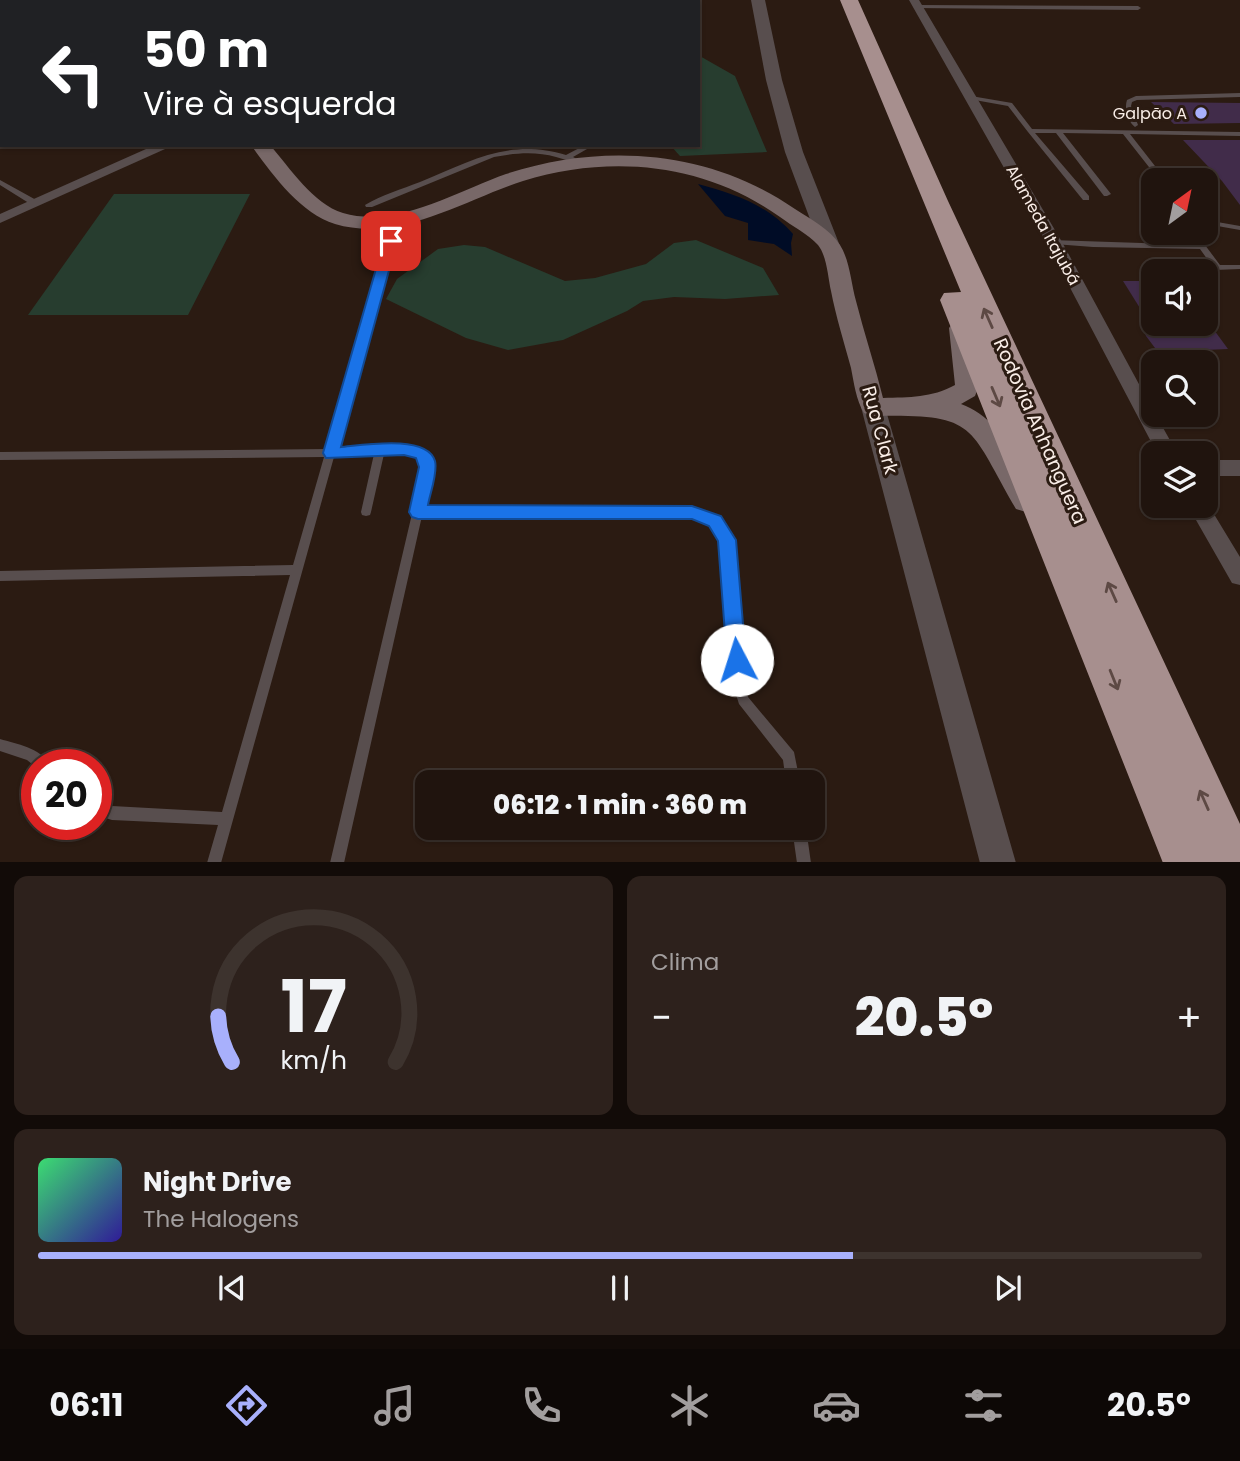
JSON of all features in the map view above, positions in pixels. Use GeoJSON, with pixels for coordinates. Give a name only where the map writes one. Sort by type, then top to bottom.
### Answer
{"type":"FeatureCollection","features":[{"type":"Feature","properties":{"kind":"highway","name":"Rodovia Anhanguera"},"geometry":{"type":"LineString","coordinates":[[831,0],[1189,862]]}},
{"type":"Feature","properties":{"kind":"highway","name":"Rodovia Anhanguera"},"geometry":{"type":"LineString","coordinates":[[849,0],[935,201],[1231,862]]}},
{"type":"Feature","properties":{"kind":"main road"},"geometry":{"type":"LineString","coordinates":[[262,147],[317,207],[328,214],[356,221],[397,219],[580,155],[642,161],[724,176],[783,208],[830,246]]}},
{"type":"Feature","properties":{"kind":"main road","name":"Rua Clark"},"geometry":{"type":"LineString","coordinates":[[830,246],[873,407]]}},
{"type":"Feature","properties":{"kind":"main road"},"geometry":{"type":"LineString","coordinates":[[917,407],[946,401],[966,390],[968,383],[960,312]]}},
{"type":"Feature","properties":{"kind":"main road"},"geometry":{"type":"LineString","coordinates":[[873,407],[917,407],[956,411],[981,426],[1069,572]]}},
{"type":"Feature","properties":{"kind":"street","name":"Rua Clark"},"geometry":{"type":"LineString","coordinates":[[758,0],[774,80],[794,152],[830,246]]}},
{"type":"Feature","properties":{"kind":"street","name":"Alameda Itajubá"},"geometry":{"type":"LineString","coordinates":[[916,3],[1054,242],[1161,441]]}},
{"type":"Feature","properties":{"kind":"street"},"geometry":{"type":"LineString","coordinates":[[0,219],[162,147]]}},
{"type":"Feature","properties":{"kind":"street","name":"Rua Clark"},"geometry":{"type":"LineString","coordinates":[[873,407],[998,862]]}},
{"type":"Feature","properties":{"kind":"street"},"geometry":{"type":"LineString","coordinates":[[1218,468],[1240,468]]}},
{"type":"Feature","properties":{"kind":"street"},"geometry":{"type":"LineString","coordinates":[[1205,518],[1240,576]]}},
{"type":"Feature","properties":{"kind":"lane"},"geometry":{"type":"LineString","coordinates":[[943,0],[948,7]]}},
{"type":"Feature","properties":{"kind":"lane"},"geometry":{"type":"LineString","coordinates":[[994,0],[998,7]]}},
{"type":"Feature","properties":{"kind":"lane"},"geometry":{"type":"LineString","coordinates":[[916,3],[948,7],[1138,8]]}},
{"type":"Feature","properties":{"kind":"lane"},"geometry":{"type":"LineString","coordinates":[[1135,125],[1128,106],[1129,101],[1136,97],[1240,94]]}},
{"type":"Feature","properties":{"kind":"lane"},"geometry":{"type":"LineString","coordinates":[[971,98],[1010,104],[1086,198]]}},
{"type":"Feature","properties":{"kind":"lane"},"geometry":{"type":"LineString","coordinates":[[1030,131],[1240,134]]}},
{"type":"Feature","properties":{"kind":"lane"},"geometry":{"type":"LineString","coordinates":[[1058,131],[1107,194]]}},
{"type":"Feature","properties":{"kind":"lane"},"geometry":{"type":"LineString","coordinates":[[1125,132],[1153,168]]}},
{"type":"Feature","properties":{"kind":"lane"},"geometry":{"type":"LineString","coordinates":[[369,205],[492,155],[534,148],[580,155]]}},
{"type":"Feature","properties":{"kind":"lane"},"geometry":{"type":"LineString","coordinates":[[0,182],[35,203]]}},
{"type":"Feature","properties":{"kind":"lane"},"geometry":{"type":"LineString","coordinates":[[214,862],[295,570],[397,219]]}},
{"type":"Feature","properties":{"kind":"lane"},"geometry":{"type":"LineString","coordinates":[[1218,224],[1240,228]]}},
{"type":"Feature","properties":{"kind":"lane"},"geometry":{"type":"LineString","coordinates":[[1054,242],[1093,246],[1202,247],[1218,268],[1240,267]]}},
{"type":"Feature","properties":{"kind":"lane"},"geometry":{"type":"LineString","coordinates":[[366,512],[380,450]]}},
{"type":"Feature","properties":{"kind":"lane"},"geometry":{"type":"LineString","coordinates":[[0,456],[414,450],[426,459],[428,467],[337,862]]}},
{"type":"Feature","properties":{"kind":"lane"},"geometry":{"type":"LineString","coordinates":[[418,512],[692,512],[715,521],[727,540],[738,685],[743,700],[789,757],[791,770]]}},
{"type":"Feature","properties":{"kind":"lane"},"geometry":{"type":"LineString","coordinates":[[0,576],[295,570]]}},
{"type":"Feature","properties":{"kind":"lane"},"geometry":{"type":"LineString","coordinates":[[0,745],[21,752]]}},
{"type":"Feature","properties":{"kind":"lane"},"geometry":{"type":"LineString","coordinates":[[112,813],[227,819]]}},
{"type":"Feature","properties":{"kind":"lane"},"geometry":{"type":"LineString","coordinates":[[801,840],[804,862]]}},
{"type":"Feature","properties":{"kind":"green space"},"geometry":{"type":"Polygon","coordinates":[[[700,56],[735,76],[767,152],[680,156],[672,147],[700,147],[700,56]]]}},
{"type":"Feature","properties":{"kind":"green space"},"geometry":{"type":"Polygon","coordinates":[[[114,194],[250,194],[188,315],[28,315],[114,194]]]}},
{"type":"Feature","properties":{"kind":"green space"},"geometry":{"type":"Polygon","coordinates":[[[696,240],[763,268],[779,295],[725,299],[674,297],[643,301],[563,340],[508,350],[466,338],[386,299],[397,279],[438,249],[464,245],[485,247],[565,281],[595,278],[646,264],[674,243],[696,240]]]}},
{"type":"Feature","properties":{"kind":"water"},"geometry":{"type":"Polygon","coordinates":[[[698,184],[738,197],[773,215],[793,234],[792,256],[774,244],[748,240],[748,223],[725,216],[698,184]]]}},
{"type":"Feature","properties":{"kind":"building","name":"Galpão A"},"geometry":{"type":"Polygon","coordinates":[[[1151,102],[1240,103],[1240,123],[1174,124],[1151,102]]]}},
{"type":"Feature","properties":{"kind":"building"},"geometry":{"type":"Polygon","coordinates":[[[1183,140],[1240,140],[1240,205],[1218,177],[1218,168],[1210,168],[1183,140]]]}},
{"type":"Feature","properties":{"kind":"building"},"geometry":{"type":"Polygon","coordinates":[[[1123,281],[1141,281],[1141,310],[1123,281]]]}},
{"type":"Feature","properties":{"kind":"building"},"geometry":{"type":"Polygon","coordinates":[[[1218,335],[1228,349],[1205,350],[1156,350],[1146,336],[1218,335]]]}},
{"type":"Feature","properties":{"kind":"place","name":"Galpão A"},"geometry":{"type":"Point","coordinates":[1201,113]}},
{"type":"Feature","properties":{"kind":"route"},"geometry":{"type":"LineString","coordinates":[[391,241],[331,453],[404,449],[421,454],[428,467],[418,512],[692,512],[715,521],[727,540],[737,660]]}}]}
